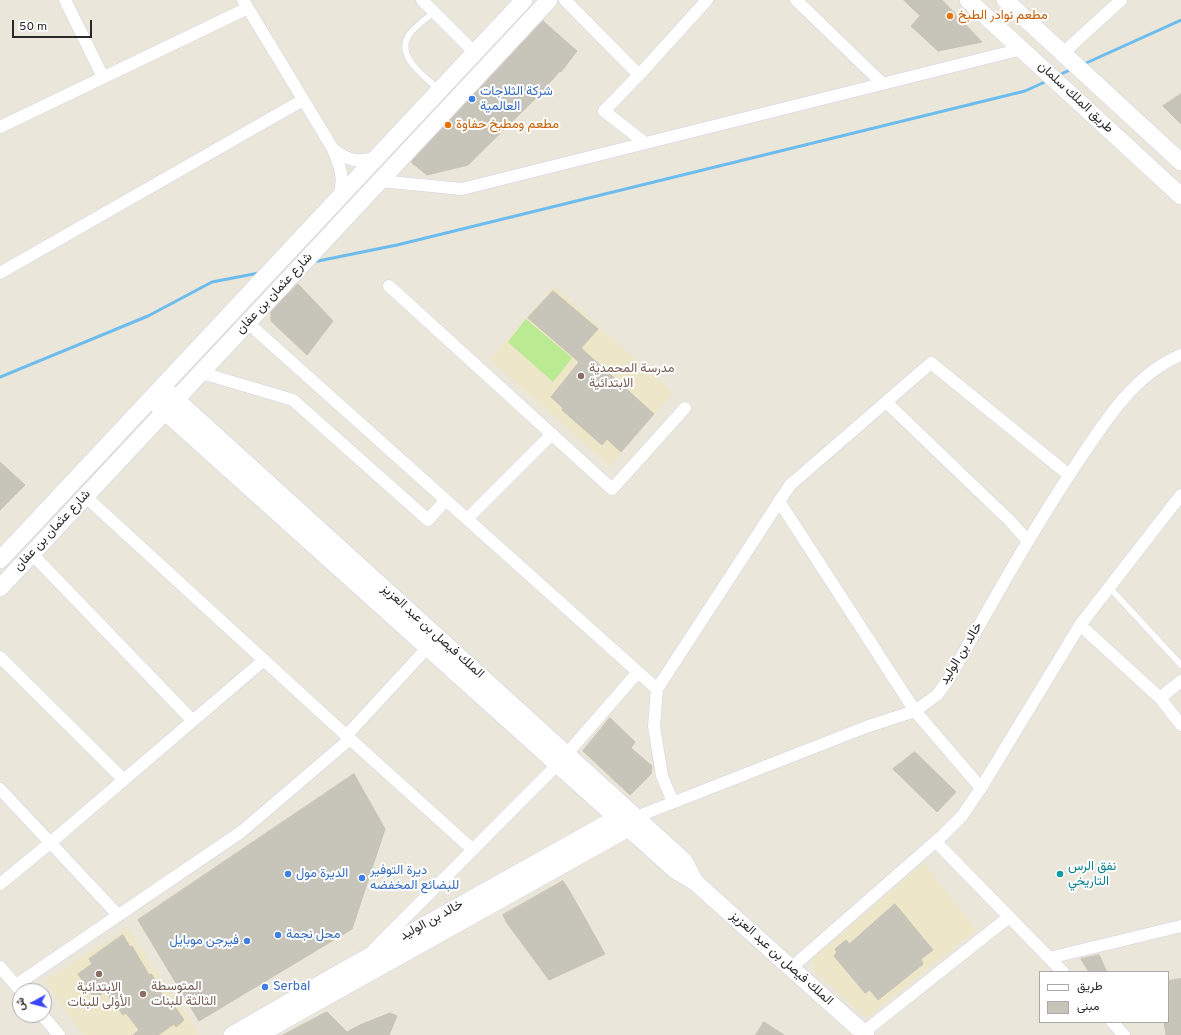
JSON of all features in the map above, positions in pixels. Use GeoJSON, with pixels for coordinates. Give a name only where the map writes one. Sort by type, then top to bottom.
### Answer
{"type":"FeatureCollection","features":[{"type":"Feature","properties":{"kind":"street"},"geometry":{"type":"LineString","coordinates":[[65,0],[104,77]]}},
{"type":"Feature","properties":{"kind":"street"},"geometry":{"type":"LineString","coordinates":[[422,0],[475,53]]}},
{"type":"Feature","properties":{"kind":"street","name":"شارع عثمان بن عفان"},"geometry":{"type":"LineString","coordinates":[[0,560],[524,0]]}},
{"type":"Feature","properties":{"kind":"street","name":"شارع عثمان بن عفان"},"geometry":{"type":"LineString","coordinates":[[0,588],[548,0]]}},
{"type":"Feature","properties":{"kind":"street"},"geometry":{"type":"LineString","coordinates":[[565,0],[639,75]]}},
{"type":"Feature","properties":{"kind":"street"},"geometry":{"type":"LineString","coordinates":[[645,143],[604,110],[639,75],[707,0]]}},
{"type":"Feature","properties":{"kind":"street"},"geometry":{"type":"LineString","coordinates":[[796,0],[883,84]]}},
{"type":"Feature","properties":{"kind":"street","name":"طريق الملك سلمان"},"geometry":{"type":"LineString","coordinates":[[968,0],[1181,196]]}},
{"type":"Feature","properties":{"kind":"street","name":"طريق الملك سلمان"},"geometry":{"type":"LineString","coordinates":[[1005,0],[1181,162]]}},
{"type":"Feature","properties":{"kind":"street"},"geometry":{"type":"LineString","coordinates":[[1063,54],[1121,0]]}},
{"type":"Feature","properties":{"kind":"street"},"geometry":{"type":"LineString","coordinates":[[0,127],[104,77],[246,4],[333,149],[342,176],[342,187],[338,199]]}},
{"type":"Feature","properties":{"kind":"street"},"geometry":{"type":"LineString","coordinates":[[380,181],[426,187],[462,189],[1022,49]]}},
{"type":"Feature","properties":{"kind":"street"},"geometry":{"type":"LineString","coordinates":[[0,273],[303,100]]}},
{"type":"Feature","properties":{"kind":"street"},"geometry":{"type":"LineString","coordinates":[[333,149],[344,157],[353,160],[365,160],[377,157]]}},
{"type":"Feature","properties":{"kind":"street"},"geometry":{"type":"LineString","coordinates":[[389,286],[612,489],[685,408]]}},
{"type":"Feature","properties":{"kind":"street"},"geometry":{"type":"LineString","coordinates":[[248,323],[657,689]]}},
{"type":"Feature","properties":{"kind":"street","name":"خالد بن الوليد"},"geometry":{"type":"LineString","coordinates":[[232,1035],[613,820],[627,821],[866,727],[915,711],[937,696],[948,680],[1045,511],[1108,417],[1132,390],[1151,373],[1172,359],[1181,355]]}},
{"type":"Feature","properties":{"kind":"street"},"geometry":{"type":"LineString","coordinates":[[673,802],[662,776],[654,726],[657,689],[790,485],[931,363],[1069,475]]}},
{"type":"Feature","properties":{"kind":"street"},"geometry":{"type":"LineString","coordinates":[[202,373],[293,400],[428,520],[446,500]]}},
{"type":"Feature","properties":{"kind":"street","name":"الملك فيصل بن عبد العزيز"},"geometry":{"type":"LineString","coordinates":[[157,393],[428,648],[562,759]]}},
{"type":"Feature","properties":{"kind":"street"},"geometry":{"type":"LineString","coordinates":[[886,402],[1009,520],[1028,541]]}},
{"type":"Feature","properties":{"kind":"street","name":"الملك فيصل بن عبد العزيز"},"geometry":{"type":"LineString","coordinates":[[171,406],[562,759],[627,821],[675,870],[695,882],[865,1034]]}},
{"type":"Feature","properties":{"kind":"street"},"geometry":{"type":"LineString","coordinates":[[467,519],[552,434]]}},
{"type":"Feature","properties":{"kind":"street"},"geometry":{"type":"LineString","coordinates":[[791,968],[936,842],[962,816],[981,788],[1080,625],[1181,495]]}},
{"type":"Feature","properties":{"kind":"street"},"geometry":{"type":"LineString","coordinates":[[86,497],[348,738],[472,849]]}},
{"type":"Feature","properties":{"kind":"street"},"geometry":{"type":"LineString","coordinates":[[779,501],[915,711],[981,788]]}},
{"type":"Feature","properties":{"kind":"street"},"geometry":{"type":"LineString","coordinates":[[32,554],[193,721]]}},
{"type":"Feature","properties":{"kind":"street"},"geometry":{"type":"LineString","coordinates":[[1080,625],[1160,698],[1181,725]]}},
{"type":"Feature","properties":{"kind":"street"},"geometry":{"type":"LineString","coordinates":[[25,983],[118,916],[241,832],[348,738],[428,648]]}},
{"type":"Feature","properties":{"kind":"street"},"geometry":{"type":"LineString","coordinates":[[0,657],[124,780]]}},
{"type":"Feature","properties":{"kind":"street"},"geometry":{"type":"LineString","coordinates":[[0,884],[264,660]]}},
{"type":"Feature","properties":{"kind":"street"},"geometry":{"type":"LineString","coordinates":[[364,960],[562,759],[638,672]]}},
{"type":"Feature","properties":{"kind":"street"},"geometry":{"type":"LineString","coordinates":[[1160,698],[1181,681]]}},
{"type":"Feature","properties":{"kind":"street"},"geometry":{"type":"LineString","coordinates":[[0,789],[118,916]]}},
{"type":"Feature","properties":{"kind":"street","name":"خالد بن الوليد"},"geometry":{"type":"LineString","coordinates":[[263,1034],[623,831],[627,821]]}},
{"type":"Feature","properties":{"kind":"street"},"geometry":{"type":"LineString","coordinates":[[936,842],[1062,971]]}},
{"type":"Feature","properties":{"kind":"street"},"geometry":{"type":"LineString","coordinates":[[865,1034],[1009,917]]}},
{"type":"Feature","properties":{"kind":"street"},"geometry":{"type":"LineString","coordinates":[[1049,958],[1181,926]]}},
{"type":"Feature","properties":{"kind":"street"},"geometry":{"type":"LineString","coordinates":[[2,973],[13,983]]}},
{"type":"Feature","properties":{"kind":"street"},"geometry":{"type":"LineString","coordinates":[[49,1023],[59,1035]]}},
{"type":"Feature","properties":{"kind":"street"},"geometry":{"type":"LineString","coordinates":[[1113,1023],[1124,1035]]}},
{"type":"Feature","properties":{"kind":"lane"},"geometry":{"type":"LineString","coordinates":[[434,12],[408,35],[405,49],[408,60],[439,90]]}},
{"type":"Feature","properties":{"kind":"lane"},"geometry":{"type":"LineString","coordinates":[[1109,587],[1181,665]]}},
{"type":"Feature","properties":{"kind":"shaded area","name":"مدرسة المحمدية الابتدائية"},"geometry":{"type":"Polygon","coordinates":[[[554,286],[673,393],[610,466],[490,359],[554,286]]]}},
{"type":"Feature","properties":{"kind":"shaded area"},"geometry":{"type":"Polygon","coordinates":[[[924,863],[976,930],[866,1018],[814,970],[813,958],[924,863]]]}},
{"type":"Feature","properties":{"kind":"shaded area","name":"الابتدائية الأولى للبنات"},"geometry":{"type":"Polygon","coordinates":[[[128,928],[152,966],[73,1021],[52,991],[52,983],[46,983],[45,981],[128,928]]]}},
{"type":"Feature","properties":{"kind":"shaded area","name":"المتوسطة الثالثة للبنات"},"geometry":{"type":"Polygon","coordinates":[[[154,966],[199,1034],[84,1035],[73,1022],[154,966]]]}},
{"type":"Feature","properties":{"kind":"green space"},"geometry":{"type":"Polygon","coordinates":[[[526,319],[572,358],[553,382],[508,342],[526,319]]]}},
{"type":"Feature","properties":{"kind":"building"},"geometry":{"type":"Polygon","coordinates":[[[904,0],[942,0],[982,42],[938,51],[911,26],[920,16],[904,0]]]}},
{"type":"Feature","properties":{"kind":"building"},"geometry":{"type":"Polygon","coordinates":[[[543,21],[577,51],[561,72],[560,71],[535,99],[468,165],[427,175],[412,163],[412,161],[543,21]]]}},
{"type":"Feature","properties":{"kind":"building"},"geometry":{"type":"Polygon","coordinates":[[[1181,94],[1181,124],[1163,106],[1181,94]]]}},
{"type":"Feature","properties":{"kind":"building"},"geometry":{"type":"Polygon","coordinates":[[[298,284],[333,321],[307,355],[271,321],[271,312],[298,284]]]}},
{"type":"Feature","properties":{"kind":"building"},"geometry":{"type":"Polygon","coordinates":[[[553,291],[598,329],[581,348],[654,414],[621,452],[607,439],[602,445],[562,410],[563,408],[551,397],[579,362],[528,318],[553,291]]]}},
{"type":"Feature","properties":{"kind":"building"},"geometry":{"type":"Polygon","coordinates":[[[0,462],[25,485],[0,510],[0,462]]]}},
{"type":"Feature","properties":{"kind":"building"},"geometry":{"type":"Polygon","coordinates":[[[610,718],[635,742],[631,748],[652,766],[651,774],[630,795],[583,751],[610,718]]]}},
{"type":"Feature","properties":{"kind":"building"},"geometry":{"type":"Polygon","coordinates":[[[915,752],[956,792],[937,812],[893,769],[915,752]]]}},
{"type":"Feature","properties":{"kind":"building","name":"الديرة مول"},"geometry":{"type":"Polygon","coordinates":[[[354,774],[385,829],[352,929],[199,1021],[138,920],[354,774]]]}},
{"type":"Feature","properties":{"kind":"building"},"geometry":{"type":"Polygon","coordinates":[[[563,881],[605,954],[549,980],[507,923],[503,915],[563,881]]]}},
{"type":"Feature","properties":{"kind":"building"},"geometry":{"type":"Polygon","coordinates":[[[895,904],[933,950],[921,959],[923,964],[878,1000],[870,990],[865,993],[834,956],[837,952],[835,949],[846,940],[849,944],[895,904]]]}},
{"type":"Feature","properties":{"kind":"building"},"geometry":{"type":"Polygon","coordinates":[[[123,935],[130,947],[132,946],[149,975],[151,974],[160,986],[157,988],[171,1005],[173,1004],[184,1020],[176,1027],[174,1024],[158,1035],[133,1035],[139,1030],[126,1013],[123,1015],[105,991],[95,999],[78,974],[92,964],[89,959],[123,935]]]}},
{"type":"Feature","properties":{"kind":"building"},"geometry":{"type":"Polygon","coordinates":[[[1099,955],[1107,971],[1088,971],[1081,959],[1099,955]]]}},
{"type":"Feature","properties":{"kind":"building"},"geometry":{"type":"Polygon","coordinates":[[[1181,979],[1181,1035],[1166,1035],[1164,1023],[1169,1023],[1169,981],[1181,979]]]}},
{"type":"Feature","properties":{"kind":"building"},"geometry":{"type":"Polygon","coordinates":[[[327,1012],[347,1032],[390,1013],[397,1016],[389,1035],[283,1035],[327,1012]]]}},
{"type":"Feature","properties":{"kind":"building"},"geometry":{"type":"Polygon","coordinates":[[[764,1022],[784,1035],[756,1035],[764,1022]]]}},
{"type":"Feature","properties":{"kind":"waterway"},"geometry":{"type":"LineString","coordinates":[[1084,64],[1181,20]]}},
{"type":"Feature","properties":{"kind":"waterway"},"geometry":{"type":"LineString","coordinates":[[1059,75],[1072,69]]}},
{"type":"Feature","properties":{"kind":"waterway"},"geometry":{"type":"LineString","coordinates":[[313,262],[397,245],[1025,91],[1047,81]]}},
{"type":"Feature","properties":{"kind":"waterway"},"geometry":{"type":"LineString","coordinates":[[0,377],[148,316],[212,282],[259,273]]}},
{"type":"Feature","properties":{"kind":"place","name":"مطعم نوادر الطبخ"},"geometry":{"type":"Point","coordinates":[950,16]}},
{"type":"Feature","properties":{"kind":"place","name":"شركة الثلاجات العالمية"},"geometry":{"type":"Point","coordinates":[472,99]}},
{"type":"Feature","properties":{"kind":"place","name":"مطعم ومطبخ حفاوة"},"geometry":{"type":"Point","coordinates":[448,125]}},
{"type":"Feature","properties":{"kind":"place","name":"مدرسة المحمدية الابتدائية"},"geometry":{"type":"Point","coordinates":[581,376]}},
{"type":"Feature","properties":{"kind":"place","name":"الديرة مول"},"geometry":{"type":"Point","coordinates":[288,874]}},
{"type":"Feature","properties":{"kind":"place","name":"نفق الرس التاريخي"},"geometry":{"type":"Point","coordinates":[1060,874]}},
{"type":"Feature","properties":{"kind":"place","name":"ديرة التوفير للبضائع المخفضه"},"geometry":{"type":"Point","coordinates":[362,878]}},
{"type":"Feature","properties":{"kind":"place","name":"محل نجمة"},"geometry":{"type":"Point","coordinates":[278,935]}},
{"type":"Feature","properties":{"kind":"place","name":"فيرجن موبايل"},"geometry":{"type":"Point","coordinates":[247,941]}},
{"type":"Feature","properties":{"kind":"place","name":"الابتدائية الأولى للبنات"},"geometry":{"type":"Point","coordinates":[99,974]}},
{"type":"Feature","properties":{"kind":"place","name":"Serbal"},"geometry":{"type":"Point","coordinates":[265,987]}},
{"type":"Feature","properties":{"kind":"place","name":"المتوسطة الثالثة للبنات"},"geometry":{"type":"Point","coordinates":[143,994]}}]}
